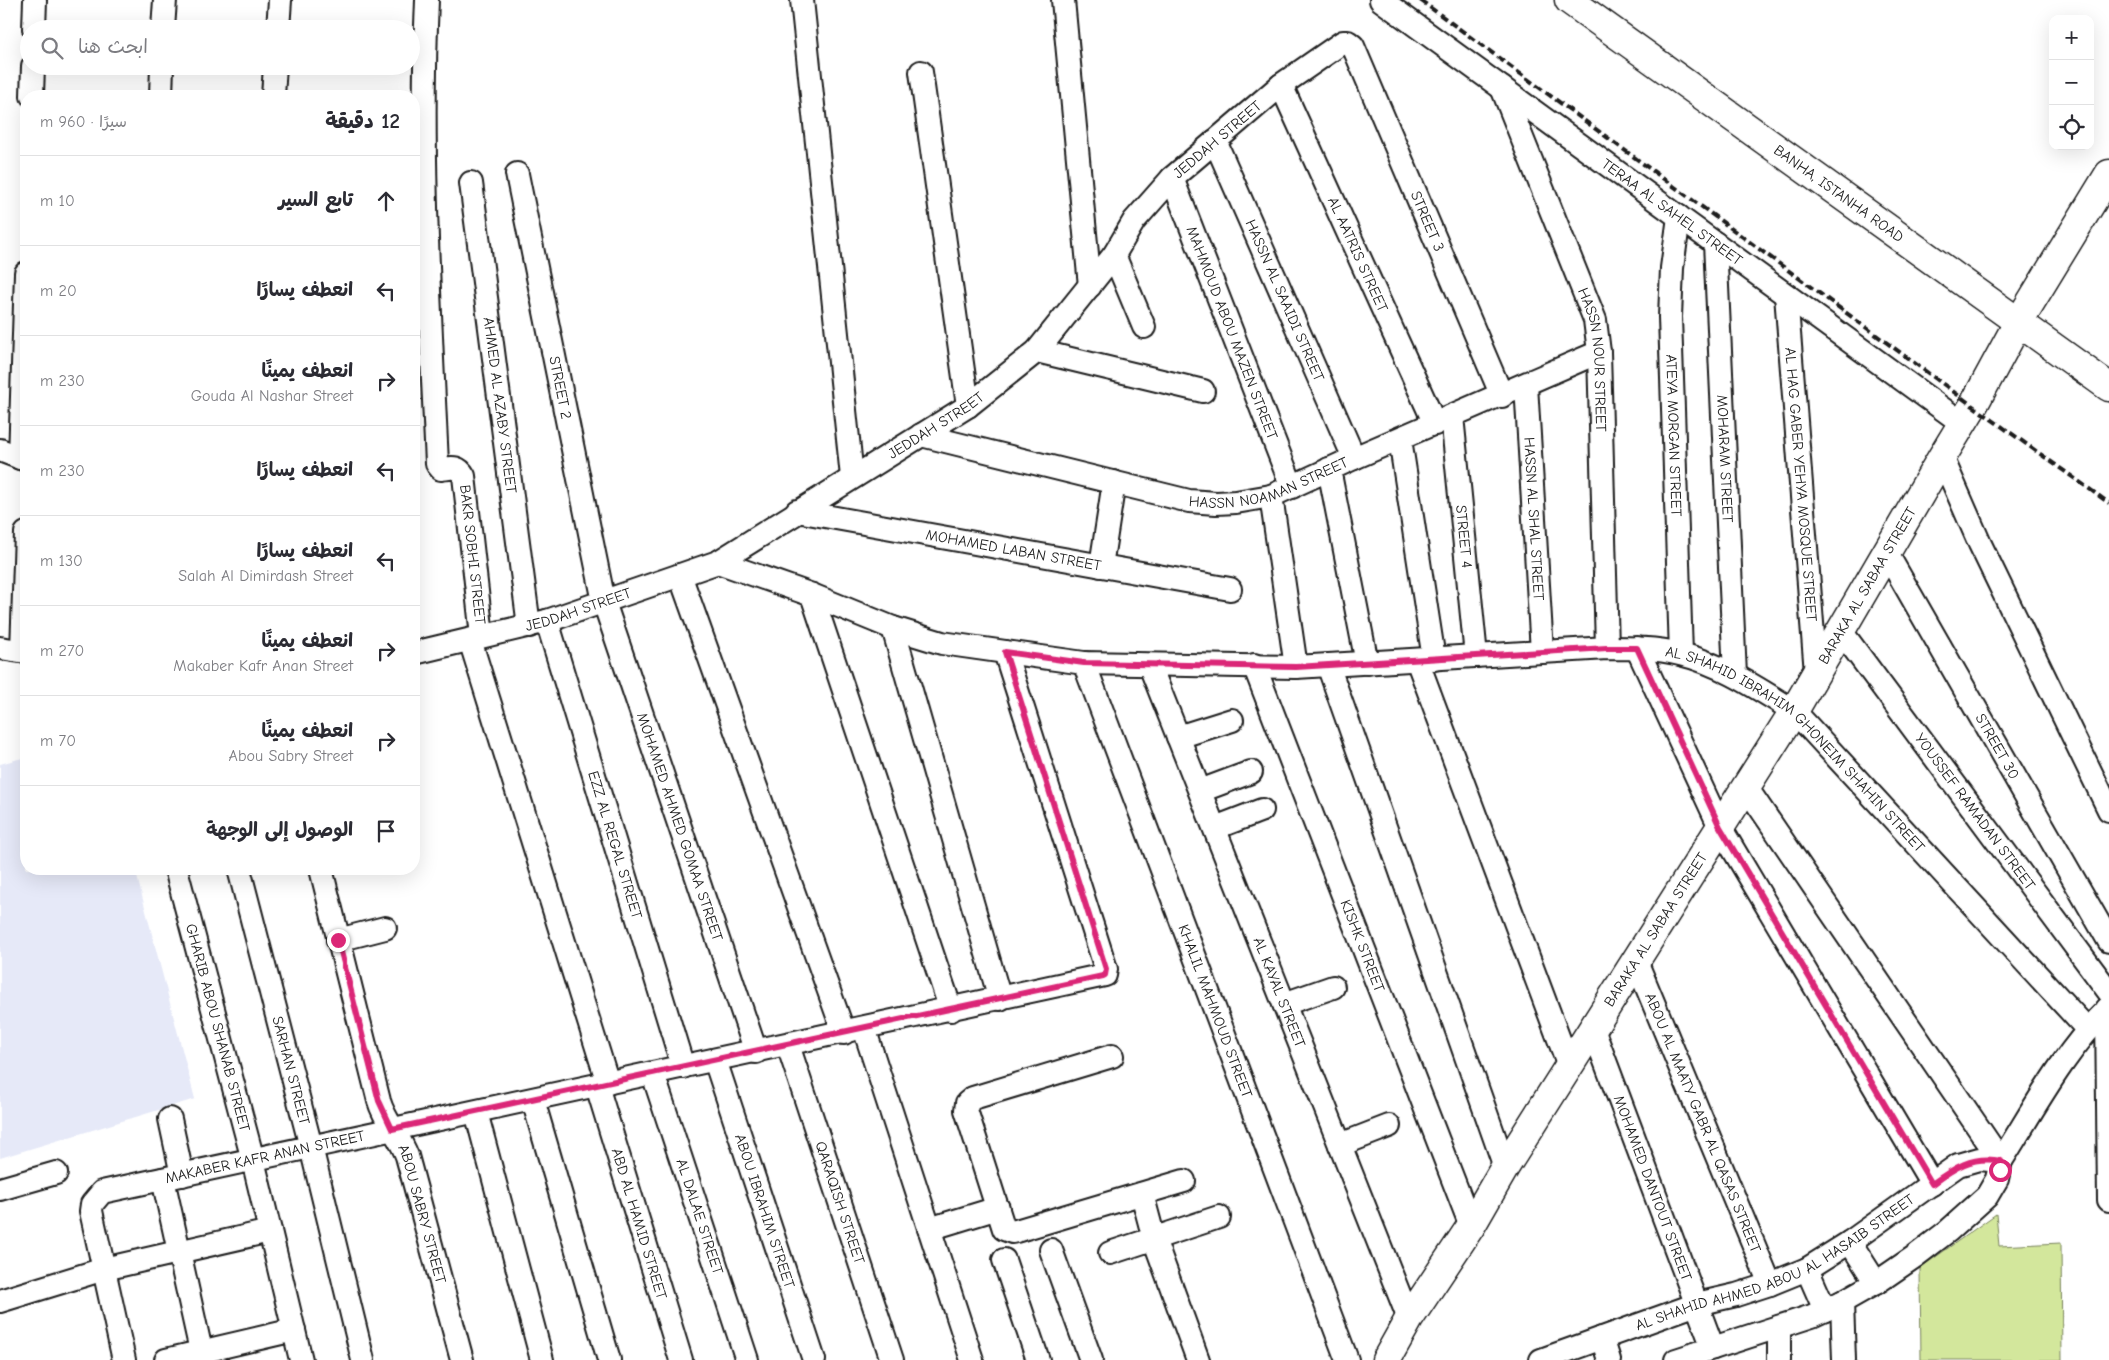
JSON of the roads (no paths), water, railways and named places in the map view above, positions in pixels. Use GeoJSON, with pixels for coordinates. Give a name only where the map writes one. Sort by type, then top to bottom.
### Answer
{"type":"FeatureCollection","features":[{"type":"Feature","properties":{"kind":"main road","name":"BANHA, ISTANHA ROAD"},"geometry":{"type":"LineString","coordinates":[[1569,0],[2014,332],[2109,387]]}},
{"type":"Feature","properties":{"kind":"main road","name":"BARAKA AL SABAA STREET"},"geometry":{"type":"LineString","coordinates":[[1386,1360],[1409,1319],[1471,1226],[1505,1167],[1794,711],[2014,332],[2109,174]]}},
{"type":"Feature","properties":{"kind":"street"},"geometry":{"type":"LineString","coordinates":[[34,20],[35,0]]}},
{"type":"Feature","properties":{"kind":"street"},"geometry":{"type":"LineString","coordinates":[[163,20],[164,0]]}},
{"type":"Feature","properties":{"kind":"street"},"geometry":{"type":"LineString","coordinates":[[279,20],[280,0]]}},
{"type":"Feature","properties":{"kind":"street"},"geometry":{"type":"LineString","coordinates":[[420,153],[427,0]]}},
{"type":"Feature","properties":{"kind":"street"},"geometry":{"type":"LineString","coordinates":[[802,0],[852,477]]}},
{"type":"Feature","properties":{"kind":"street"},"geometry":{"type":"LineString","coordinates":[[1063,0],[1090,286]]}},
{"type":"Feature","properties":{"kind":"street","name":"TERAA AL SAHEL STREET"},"geometry":{"type":"LineString","coordinates":[[1381,0],[1962,423]]}},
{"type":"Feature","properties":{"kind":"street","name":"JEDDAH STREET"},"geometry":{"type":"LineString","coordinates":[[420,652],[538,623],[718,562],[968,406],[1037,351],[1114,255],[1134,221],[1172,178],[1281,84],[1343,42],[1348,42],[1353,46]]}},
{"type":"Feature","properties":{"kind":"street","name":"STREET 3"},"geometry":{"type":"LineString","coordinates":[[1353,46],[1502,396]]}},
{"type":"Feature","properties":{"kind":"street"},"geometry":{"type":"LineString","coordinates":[[921,72],[968,406]]}},
{"type":"Feature","properties":{"kind":"street"},"geometry":{"type":"LineString","coordinates":[[32,90],[33,75]]}},
{"type":"Feature","properties":{"kind":"street"},"geometry":{"type":"LineString","coordinates":[[161,90],[162,75]]}},
{"type":"Feature","properties":{"kind":"street"},"geometry":{"type":"LineString","coordinates":[[273,90],[274,75]]}},
{"type":"Feature","properties":{"kind":"street","name":"AL AATRIS STREET"},"geometry":{"type":"LineString","coordinates":[[1281,84],[1444,420]]}},
{"type":"Feature","properties":{"kind":"street","name":"HASSN NOUR STREET"},"geometry":{"type":"LineString","coordinates":[[1502,88],[1595,320],[1599,352],[1607,648]]}},
{"type":"Feature","properties":{"kind":"street","name":"HASSN AL SAAIDI STREET"},"geometry":{"type":"LineString","coordinates":[[1214,141],[1354,458]]}},
{"type":"Feature","properties":{"kind":"street","name":"BAKR SOBHI STREET"},"geometry":{"type":"LineString","coordinates":[[420,153],[428,265],[437,464],[441,468],[455,467],[464,476],[476,638],[602,1084]]}},
{"type":"Feature","properties":{"kind":"street","name":"STREET 2"},"geometry":{"type":"LineString","coordinates":[[517,174],[604,602]]}},
{"type":"Feature","properties":{"kind":"street","name":"MAHMOUD ABOU MAZEN STREET"},"geometry":{"type":"LineString","coordinates":[[1172,178],[1292,487]]}},
{"type":"Feature","properties":{"kind":"street","name":"AHMED AL AZABY STREET"},"geometry":{"type":"LineString","coordinates":[[471,183],[538,623]]}},
{"type":"Feature","properties":{"kind":"street","name":"ATEYA MORGAN STREET"},"geometry":{"type":"LineString","coordinates":[[1679,217],[1672,268],[1670,317],[1681,654]]}},
{"type":"Feature","properties":{"kind":"street","name":"MOHARAM STREET"},"geometry":{"type":"LineString","coordinates":[[1715,243],[1735,675]]}},
{"type":"Feature","properties":{"kind":"street"},"geometry":{"type":"LineString","coordinates":[[1114,255],[1144,327]]}},
{"type":"Feature","properties":{"kind":"street","name":"AL HAG GABER YEHYA MOSQUE STREET"},"geometry":{"type":"LineString","coordinates":[[1786,295],[1816,673]]}},
{"type":"Feature","properties":{"kind":"street"},"geometry":{"type":"LineString","coordinates":[[1037,351],[1203,391]]}},
{"type":"Feature","properties":{"kind":"street","name":"HASSN NOAMAN STREET"},"geometry":{"type":"LineString","coordinates":[[921,435],[1189,501],[1226,503],[1271,496],[1599,352]]}},
{"type":"Feature","properties":{"kind":"street"},"geometry":{"type":"LineString","coordinates":[[15,456],[20,373]]}},
{"type":"Feature","properties":{"kind":"street","name":"HASSN AL SHAL STREET"},"geometry":{"type":"LineString","coordinates":[[1526,385],[1542,652]]}},
{"type":"Feature","properties":{"kind":"street","name":"STREET 4"},"geometry":{"type":"LineString","coordinates":[[1444,420],[1476,656]]}},
{"type":"Feature","properties":{"kind":"street"},"geometry":{"type":"LineString","coordinates":[[1400,439],[1426,659],[1569,1066]]}},
{"type":"Feature","properties":{"kind":"street"},"geometry":{"type":"LineString","coordinates":[[1942,457],[1980,544],[2109,810]]}},
{"type":"Feature","properties":{"kind":"street"},"geometry":{"type":"LineString","coordinates":[[1329,469],[1367,663]]}},
{"type":"Feature","properties":{"kind":"street"},"geometry":{"type":"LineString","coordinates":[[1101,566],[1114,482]]}},
{"type":"Feature","properties":{"kind":"street"},"geometry":{"type":"LineString","coordinates":[[1271,496],[1296,667]]}},
{"type":"Feature","properties":{"kind":"street","name":"MOHAMED LABAN STREET"},"geometry":{"type":"LineString","coordinates":[[797,512],[1230,590]]}},
{"type":"Feature","properties":{"kind":"street","name":"STREET 30"},"geometry":{"type":"LineString","coordinates":[[1886,552],[2109,941]]}},
{"type":"Feature","properties":{"kind":"street","name":"AL SHAHID IBRAHIM GHONEIM SHAHIN STREET"},"geometry":{"type":"LineString","coordinates":[[718,562],[812,595],[893,628],[942,643],[1084,663],[1150,666],[1254,665],[1296,667],[1607,648],[1637,648],[1681,654],[1735,675],[1794,711],[2088,1030]]}},
{"type":"Feature","properties":{"kind":"street"},"geometry":{"type":"LineString","coordinates":[[680,575],[930,1229],[972,1360]]}},
{"type":"Feature","properties":{"kind":"street"},"geometry":{"type":"LineString","coordinates":[[812,595],[951,1010]]}},
{"type":"Feature","properties":{"kind":"street","name":"MOHAMED AHMED GOMAA STREET"},"geometry":{"type":"LineString","coordinates":[[604,602],[756,1052]]}},
{"type":"Feature","properties":{"kind":"street","name":"EZZ AL REGAL STREET"},"geometry":{"type":"LineString","coordinates":[[538,623],[683,1067]]}},
{"type":"Feature","properties":{"kind":"street"},"geometry":{"type":"LineString","coordinates":[[893,628],[1000,999]]}},
{"type":"Feature","properties":{"kind":"street","name":"YOUSSEF RAMADAN STREET"},"geometry":{"type":"LineString","coordinates":[[1841,631],[2108,1003]]}},
{"type":"Feature","properties":{"kind":"street"},"geometry":{"type":"LineString","coordinates":[[0,648],[20,651]]}},
{"type":"Feature","properties":{"kind":"street"},"geometry":{"type":"LineString","coordinates":[[1637,648],[1720,827],[1932,1184]]}},
{"type":"Feature","properties":{"kind":"street","name":"MAKABER KAFR ANAN STREET"},"geometry":{"type":"LineString","coordinates":[[104,1269],[91,1211],[92,1204],[102,1192],[854,1031],[1105,975],[1106,969],[1005,652]]}},
{"type":"Feature","properties":{"kind":"street","name":"KHALIL MAHMOUD STREET"},"geometry":{"type":"LineString","coordinates":[[1084,663],[1347,1360]]}},
{"type":"Feature","properties":{"kind":"street","name":"KISHK STREET"},"geometry":{"type":"LineString","coordinates":[[1254,665],[1471,1226]]}},
{"type":"Feature","properties":{"kind":"street"},"geometry":{"type":"LineString","coordinates":[[1328,665],[1505,1167]]}},
{"type":"Feature","properties":{"kind":"street","name":"AL KAYAL STREET"},"geometry":{"type":"LineString","coordinates":[[1150,666],[1409,1319]]}},
{"type":"Feature","properties":{"kind":"street"},"geometry":{"type":"LineString","coordinates":[[1178,737],[1232,720]]}},
{"type":"Feature","properties":{"kind":"street"},"geometry":{"type":"LineString","coordinates":[[1200,791],[1250,772]]}},
{"type":"Feature","properties":{"kind":"street"},"geometry":{"type":"LineString","coordinates":[[1746,787],[2001,1161]]}},
{"type":"Feature","properties":{"kind":"street"},"geometry":{"type":"LineString","coordinates":[[1214,828],[1262,810]]}},
{"type":"Feature","properties":{"kind":"street","name":"GHARIB ABOU SHANAB STREET"},"geometry":{"type":"LineString","coordinates":[[178,875],[253,1160],[301,1360]]}},
{"type":"Feature","properties":{"kind":"street","name":"SARHAN STREET"},"geometry":{"type":"LineString","coordinates":[[241,875],[311,1147],[363,1360]]}},
{"type":"Feature","properties":{"kind":"street","name":"ABOU SABRY STREET"},"geometry":{"type":"LineString","coordinates":[[322,875],[379,1101],[407,1156],[462,1360]]}},
{"type":"Feature","properties":{"kind":"street"},"geometry":{"type":"LineString","coordinates":[[338,940],[385,928]]}},
{"type":"Feature","properties":{"kind":"street","name":"ABOU AL MAATY GABR AL QASAS STREET"},"geometry":{"type":"LineString","coordinates":[[1636,961],[1770,1284]]}},
{"type":"Feature","properties":{"kind":"street"},"geometry":{"type":"LineString","coordinates":[[1284,1004],[1333,987]]}},
{"type":"Feature","properties":{"kind":"street"},"geometry":{"type":"LineString","coordinates":[[1676,1360],[1713,1348],[1736,1350],[1778,1326],[1812,1316],[1834,1306],[1876,1283],[1914,1257],[1987,1196],[1997,1180],[2001,1161],[2063,1063],[2108,1003]]}},
{"type":"Feature","properties":{"kind":"street"},"geometry":{"type":"LineString","coordinates":[[2108,1003],[2109,1200]]}},
{"type":"Feature","properties":{"kind":"street","name":"MOHAMED DANTOUT STREET"},"geometry":{"type":"LineString","coordinates":[[1592,1029],[1713,1348]]}},
{"type":"Feature","properties":{"kind":"street","name":"QARAQISH STREET"},"geometry":{"type":"LineString","coordinates":[[788,1045],[892,1360]]}},
{"type":"Feature","properties":{"kind":"street"},"geometry":{"type":"LineString","coordinates":[[1112,1056],[973,1098],[967,1103],[966,1110],[1004,1228],[1012,1232],[1184,1181]]}},
{"type":"Feature","properties":{"kind":"street","name":"ABOU IBRAHIM STREET"},"geometry":{"type":"LineString","coordinates":[[715,1060],[814,1360]]}},
{"type":"Feature","properties":{"kind":"street","name":"AL DALAE STREET"},"geometry":{"type":"LineString","coordinates":[[653,1074],[747,1360]]}},
{"type":"Feature","properties":{"kind":"street","name":"ABD AL HAMID STREET"},"geometry":{"type":"LineString","coordinates":[[602,1084],[681,1360]]}},
{"type":"Feature","properties":{"kind":"street"},"geometry":{"type":"LineString","coordinates":[[533,1100],[608,1360]]}},
{"type":"Feature","properties":{"kind":"street"},"geometry":{"type":"LineString","coordinates":[[476,1112],[542,1360]]}},
{"type":"Feature","properties":{"kind":"street"},"geometry":{"type":"LineString","coordinates":[[170,1119],[179,1252],[202,1356]]}},
{"type":"Feature","properties":{"kind":"street"},"geometry":{"type":"LineString","coordinates":[[1340,1145],[1388,1126]]}},
{"type":"Feature","properties":{"kind":"street","name":"AL SHAHID AHMED ABOU AL HASAIB STREET"},"geometry":{"type":"LineString","coordinates":[[1541,1360],[1697,1304],[1736,1295],[1807,1269],[1850,1242],[1958,1165],[1968,1161],[1990,1159],[2001,1161]]}},
{"type":"Feature","properties":{"kind":"street"},"geometry":{"type":"LineString","coordinates":[[0,1189],[56,1173]]}},
{"type":"Feature","properties":{"kind":"street"},"geometry":{"type":"LineString","coordinates":[[1142,1194],[1154,1239],[1198,1360]]}},
{"type":"Feature","properties":{"kind":"street"},"geometry":{"type":"LineString","coordinates":[[930,1229],[998,1208]]}},
{"type":"Feature","properties":{"kind":"street"},"geometry":{"type":"LineString","coordinates":[[1110,1253],[1220,1217]]}},
{"type":"Feature","properties":{"kind":"street"},"geometry":{"type":"LineString","coordinates":[[0,1301],[104,1269],[270,1231]]}},
{"type":"Feature","properties":{"kind":"street"},"geometry":{"type":"LineString","coordinates":[[1850,1242],[1876,1283]]}},
{"type":"Feature","properties":{"kind":"street"},"geometry":{"type":"LineString","coordinates":[[1052,1250],[1091,1360]]}},
{"type":"Feature","properties":{"kind":"street"},"geometry":{"type":"LineString","coordinates":[[1004,1260],[1038,1360]]}},
{"type":"Feature","properties":{"kind":"street"},"geometry":{"type":"LineString","coordinates":[[104,1269],[124,1360]]}},
{"type":"Feature","properties":{"kind":"street"},"geometry":{"type":"LineString","coordinates":[[1807,1269],[1834,1306],[1844,1360]]}},
{"type":"Feature","properties":{"kind":"street"},"geometry":{"type":"LineString","coordinates":[[1778,1326],[1779,1360]]}},
{"type":"Feature","properties":{"kind":"street"},"geometry":{"type":"LineString","coordinates":[[166,1360],[202,1356],[294,1330]]}},
{"type":"Feature","properties":{"kind":"street"},"geometry":{"type":"LineString","coordinates":[[1602,1338],[1609,1360]]}},
{"type":"Feature","properties":{"kind":"railway"},"geometry":{"type":"LineString","coordinates":[[1420,0],[1973,406],[2109,503]]}}]}
